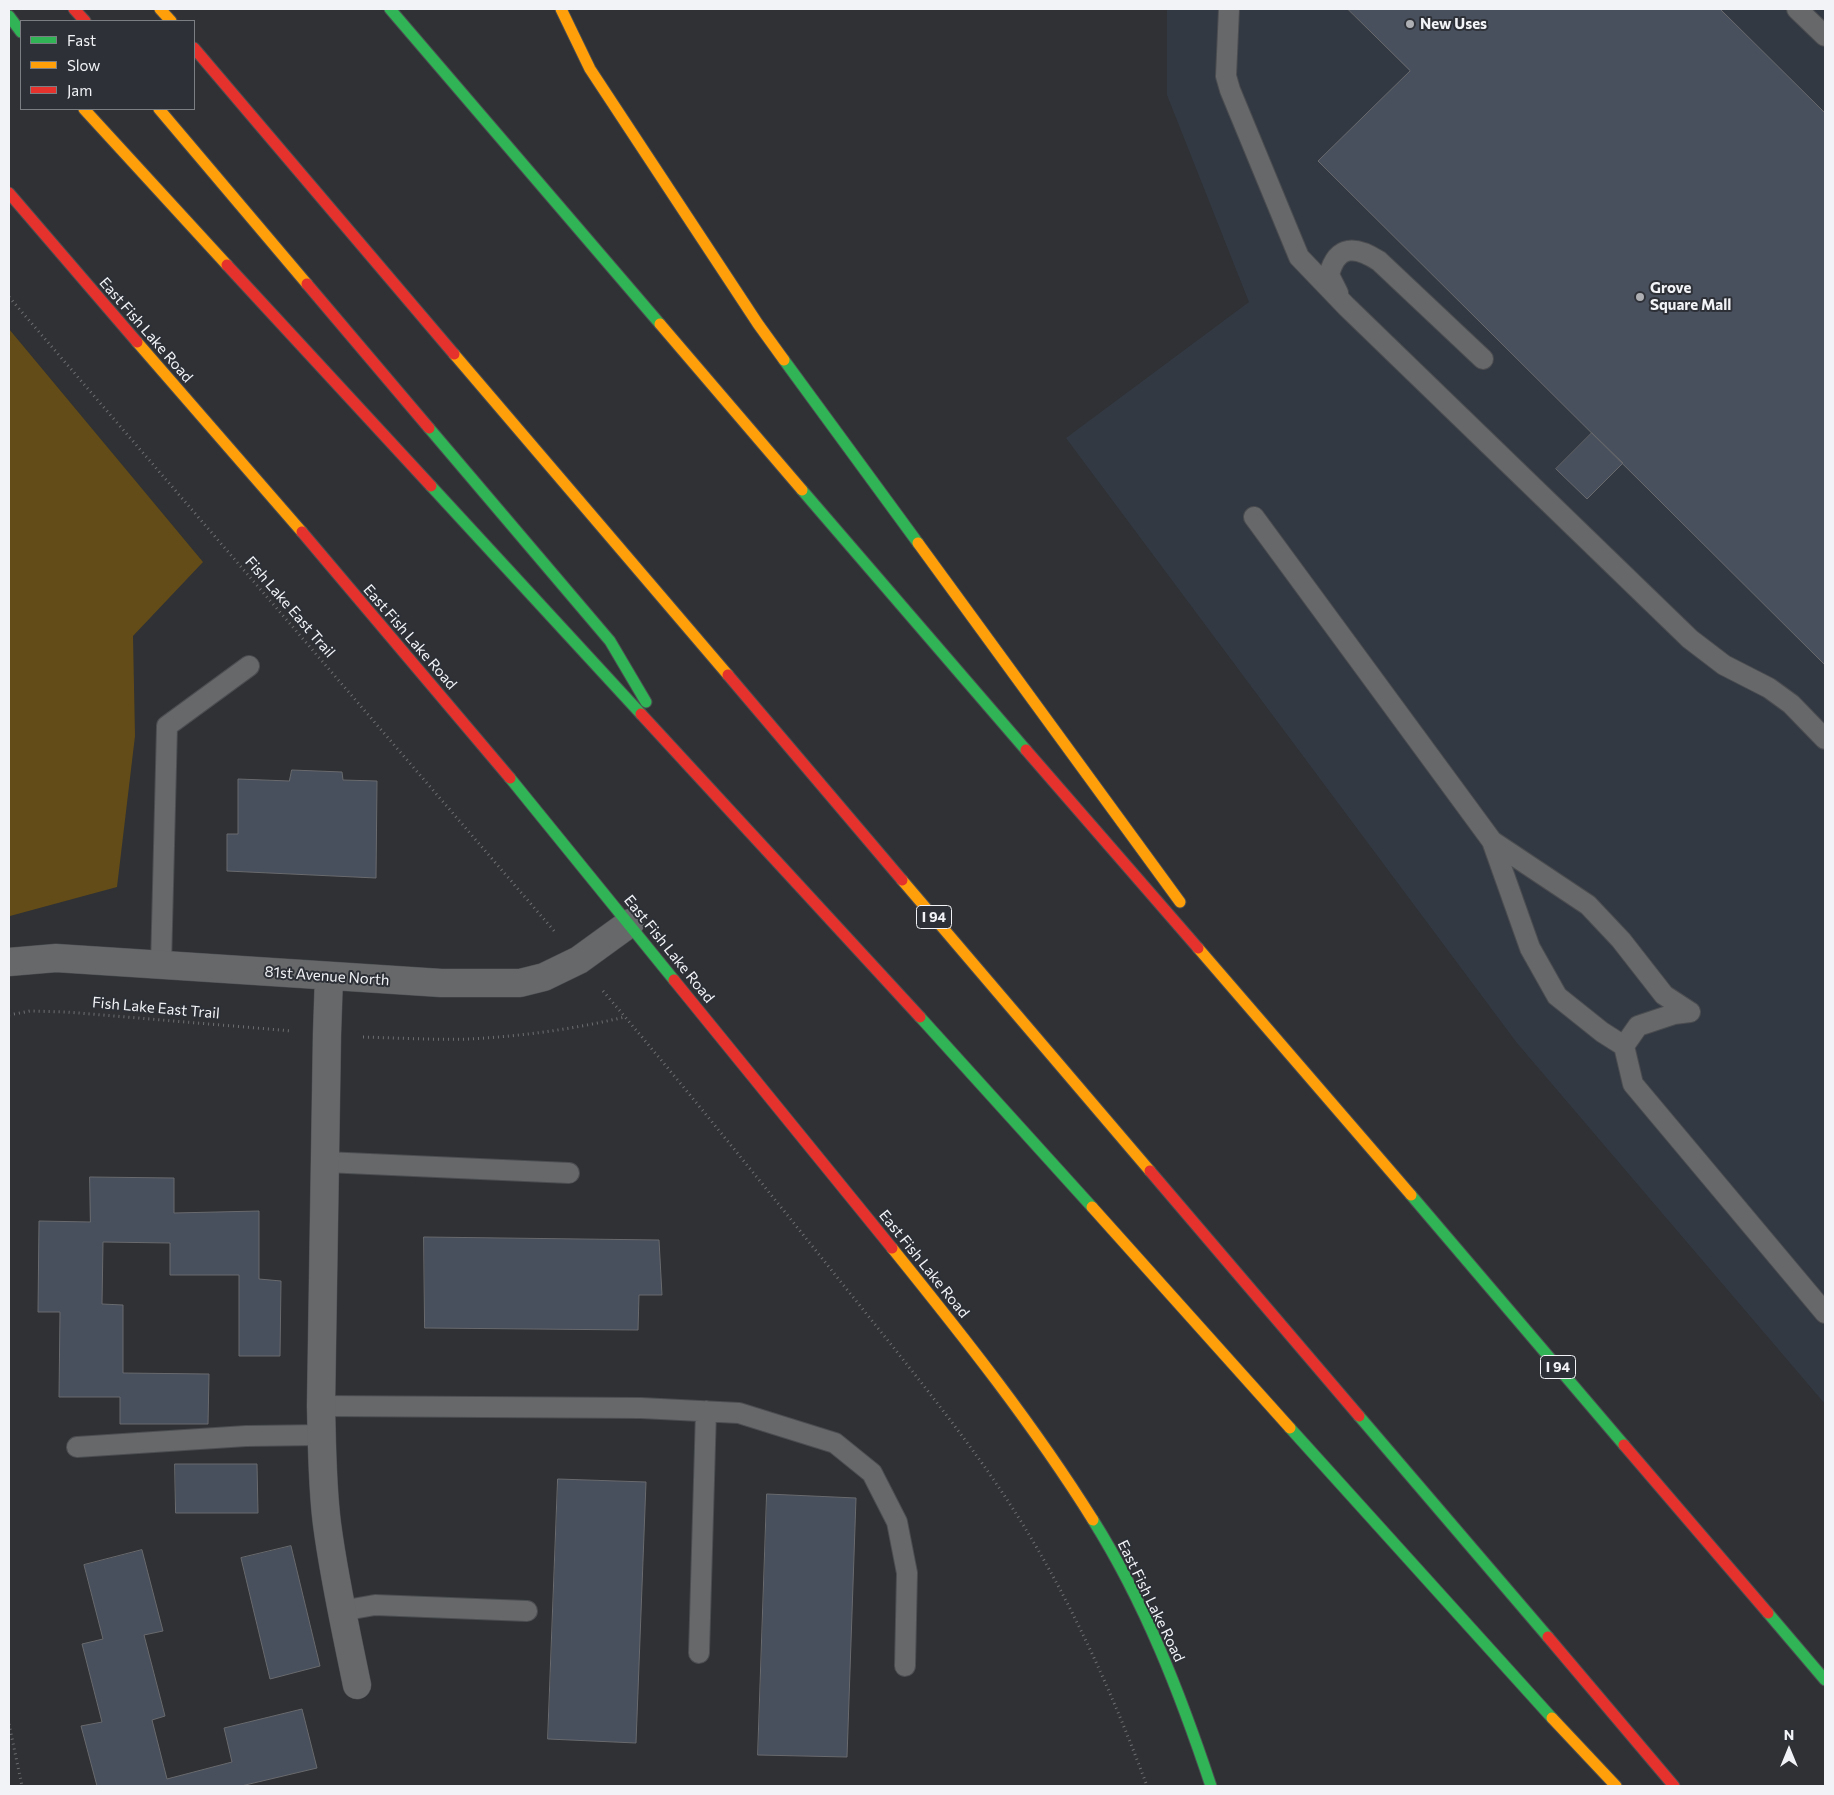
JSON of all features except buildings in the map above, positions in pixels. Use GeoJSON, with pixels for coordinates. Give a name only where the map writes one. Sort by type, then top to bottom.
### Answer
{"type":"FeatureCollection","features":[{"type":"Feature","properties":{"kind":"main road"},"geometry":{"type":"LineString","coordinates":[[74,9],[84,20]]}},
{"type":"Feature","properties":{"kind":"main road"},"geometry":{"type":"LineString","coordinates":[[160,9],[170,20]]}},
{"type":"Feature","properties":{"kind":"main road","name":"I 94"},"geometry":{"type":"LineString","coordinates":[[390,9],[891,594],[1291,1055],[1825,1680]]}},
{"type":"Feature","properties":{"kind":"main road"},"geometry":{"type":"LineString","coordinates":[[561,9],[590,69],[758,324],[1186,910]]}},
{"type":"Feature","properties":{"kind":"main road"},"geometry":{"type":"LineString","coordinates":[[9,16],[20,31]]}},
{"type":"Feature","properties":{"kind":"main road","name":"I 94"},"geometry":{"type":"LineString","coordinates":[[195,49],[1674,1786]]}},
{"type":"Feature","properties":{"kind":"main road"},"geometry":{"type":"LineString","coordinates":[[85,110],[920,1018],[1562,1729],[1616,1786]]}},
{"type":"Feature","properties":{"kind":"main road"},"geometry":{"type":"LineString","coordinates":[[160,110],[610,641],[674,749]]}},
{"type":"Feature","properties":{"kind":"main road","name":"East Fish Lake Road"},"geometry":{"type":"LineString","coordinates":[[9,193],[425,677],[630,923],[953,1323],[1011,1399],[1088,1512],[1124,1575],[1158,1644],[1186,1713],[1211,1786]]}},
{"type":"Feature","properties":{"kind":"main road"},"geometry":{"type":"LineString","coordinates":[[1215,950],[1291,1055]]}},
{"type":"Feature","properties":{"kind":"street","name":"81st Avenue North"},"geometry":{"type":"LineString","coordinates":[[9,962],[56,958],[442,983],[520,983],[544,977],[578,960],[630,923]]}},
{"type":"Feature","properties":{"kind":"street"},"geometry":{"type":"LineString","coordinates":[[329,976],[322,1435],[327,1523],[341,1611],[357,1685]]}},
{"type":"Feature","properties":{"kind":"lane"},"geometry":{"type":"LineString","coordinates":[[1797,9],[1825,36]]}},
{"type":"Feature","properties":{"kind":"lane"},"geometry":{"type":"LineString","coordinates":[[1230,10],[1226,76],[1236,107],[1299,257],[1346,306],[1690,639],[1724,665],[1769,688],[1784,699],[1825,739]]}},
{"type":"Feature","properties":{"kind":"lane"},"geometry":{"type":"LineString","coordinates":[[1346,306],[1329,275],[1332,263],[1338,255],[1359,250],[1380,261],[1483,360]]}},
{"type":"Feature","properties":{"kind":"lane"},"geometry":{"type":"LineString","coordinates":[[1254,517],[1492,841],[1530,948],[1557,996],[1602,1032],[1624,1046],[1633,1084],[1825,1313]]}},
{"type":"Feature","properties":{"kind":"lane"},"geometry":{"type":"LineString","coordinates":[[161,966],[167,726],[248,666]]}},
{"type":"Feature","properties":{"kind":"lane"},"geometry":{"type":"LineString","coordinates":[[1492,841],[1588,905],[1621,940],[1664,995],[1690,1012],[1674,1014],[1638,1026],[1624,1046]]}},
{"type":"Feature","properties":{"kind":"lane"},"geometry":{"type":"LineString","coordinates":[[325,1162],[568,1173]]}},
{"type":"Feature","properties":{"kind":"lane"},"geometry":{"type":"LineString","coordinates":[[321,1406],[631,1408],[740,1413],[835,1442],[872,1473],[897,1522],[907,1573],[905,1666]]}},
{"type":"Feature","properties":{"kind":"lane"},"geometry":{"type":"LineString","coordinates":[[699,1653],[706,1411]]}},
{"type":"Feature","properties":{"kind":"lane"},"geometry":{"type":"LineString","coordinates":[[77,1446],[246,1436],[322,1435]]}},
{"type":"Feature","properties":{"kind":"lane"},"geometry":{"type":"LineString","coordinates":[[341,1611],[375,1605],[527,1611]]}},
{"type":"Feature","properties":{"kind":"path","name":"Fish Lake East Trail"},"geometry":{"type":"LineString","coordinates":[[9,297],[555,932]]}},
{"type":"Feature","properties":{"kind":"path"},"geometry":{"type":"LineString","coordinates":[[603,991],[706,1114],[906,1363],[984,1466],[1036,1547],[1074,1615],[1104,1679],[1147,1786]]}},
{"type":"Feature","properties":{"kind":"path","name":"Fish Lake East Trail"},"geometry":{"type":"LineString","coordinates":[[9,1015],[30,1011],[66,1012],[293,1031]]}},
{"type":"Feature","properties":{"kind":"path"},"geometry":{"type":"LineString","coordinates":[[359,1037],[470,1038],[536,1034],[625,1017]]}},
{"type":"Feature","properties":{"kind":"path"},"geometry":{"type":"LineString","coordinates":[[9,1724],[22,1786]]}},
{"type":"Feature","properties":{"kind":"shaded area"},"geometry":{"type":"Polygon","coordinates":[[[1167,9],[1825,9],[1825,1404],[1517,1043],[1066,438],[1249,302],[1167,95],[1167,9]]]}},
{"type":"Feature","properties":{"kind":"shaded area"},"geometry":{"type":"Polygon","coordinates":[[[9,329],[203,562],[133,636],[135,736],[117,887],[10,916],[9,916],[9,329]]]}},
{"type":"Feature","properties":{"kind":"traffic: fast"},"geometry":{"type":"LineString","coordinates":[[390,9],[660,324]]}},
{"type":"Feature","properties":{"kind":"traffic: fast"},"geometry":{"type":"LineString","coordinates":[[9,16],[20,31]]}},
{"type":"Feature","properties":{"kind":"traffic: fast"},"geometry":{"type":"LineString","coordinates":[[784,360],[918,543]]}},
{"type":"Feature","properties":{"kind":"traffic: fast"},"geometry":{"type":"LineString","coordinates":[[429,428],[610,641],[646,702]]}},
{"type":"Feature","properties":{"kind":"traffic: fast"},"geometry":{"type":"LineString","coordinates":[[431,486],[641,714]]}},
{"type":"Feature","properties":{"kind":"traffic: fast"},"geometry":{"type":"LineString","coordinates":[[802,490],[1026,750]]}},
{"type":"Feature","properties":{"kind":"traffic: fast"},"geometry":{"type":"LineString","coordinates":[[510,778],[674,980]]}},
{"type":"Feature","properties":{"kind":"traffic: fast"},"geometry":{"type":"LineString","coordinates":[[920,1017],[1092,1207]]}},
{"type":"Feature","properties":{"kind":"traffic: fast"},"geometry":{"type":"LineString","coordinates":[[1411,1195],[1624,1445]]}},
{"type":"Feature","properties":{"kind":"traffic: fast"},"geometry":{"type":"LineString","coordinates":[[1359,1416],[1548,1637]]}},
{"type":"Feature","properties":{"kind":"traffic: fast"},"geometry":{"type":"LineString","coordinates":[[1290,1428],[1552,1718]]}},
{"type":"Feature","properties":{"kind":"traffic: fast"},"geometry":{"type":"LineString","coordinates":[[1093,1520],[1112,1551],[1160,1649],[1187,1717],[1211,1786]]}},
{"type":"Feature","properties":{"kind":"traffic: fast"},"geometry":{"type":"LineString","coordinates":[[1768,1613],[1825,1680]]}},
{"type":"Feature","properties":{"kind":"traffic: slow"},"geometry":{"type":"LineString","coordinates":[[160,9],[170,20]]}},
{"type":"Feature","properties":{"kind":"traffic: slow"},"geometry":{"type":"LineString","coordinates":[[561,9],[590,69],[758,324],[784,360]]}},
{"type":"Feature","properties":{"kind":"traffic: slow"},"geometry":{"type":"LineString","coordinates":[[85,110],[227,265]]}},
{"type":"Feature","properties":{"kind":"traffic: slow"},"geometry":{"type":"LineString","coordinates":[[160,110],[307,284]]}},
{"type":"Feature","properties":{"kind":"traffic: slow"},"geometry":{"type":"LineString","coordinates":[[660,324],[802,490]]}},
{"type":"Feature","properties":{"kind":"traffic: slow"},"geometry":{"type":"LineString","coordinates":[[137,342],[302,532]]}},
{"type":"Feature","properties":{"kind":"traffic: slow"},"geometry":{"type":"LineString","coordinates":[[454,354],[728,675]]}},
{"type":"Feature","properties":{"kind":"traffic: slow"},"geometry":{"type":"LineString","coordinates":[[918,543],[1180,902]]}},
{"type":"Feature","properties":{"kind":"traffic: slow"},"geometry":{"type":"LineString","coordinates":[[902,880],[1150,1171]]}},
{"type":"Feature","properties":{"kind":"traffic: slow"},"geometry":{"type":"LineString","coordinates":[[1198,948],[1411,1195]]}},
{"type":"Feature","properties":{"kind":"traffic: slow"},"geometry":{"type":"LineString","coordinates":[[1092,1207],[1290,1428]]}},
{"type":"Feature","properties":{"kind":"traffic: slow"},"geometry":{"type":"LineString","coordinates":[[892,1248],[971,1347],[1022,1415],[1093,1520]]}},
{"type":"Feature","properties":{"kind":"traffic: slow"},"geometry":{"type":"LineString","coordinates":[[1552,1718],[1616,1786]]}},
{"type":"Feature","properties":{"kind":"traffic: jam"},"geometry":{"type":"LineString","coordinates":[[74,9],[84,20]]}},
{"type":"Feature","properties":{"kind":"traffic: jam"},"geometry":{"type":"LineString","coordinates":[[195,49],[454,354]]}},
{"type":"Feature","properties":{"kind":"traffic: jam"},"geometry":{"type":"LineString","coordinates":[[9,193],[137,342]]}},
{"type":"Feature","properties":{"kind":"traffic: jam"},"geometry":{"type":"LineString","coordinates":[[227,265],[431,486]]}},
{"type":"Feature","properties":{"kind":"traffic: jam"},"geometry":{"type":"LineString","coordinates":[[307,284],[429,428]]}},
{"type":"Feature","properties":{"kind":"traffic: jam"},"geometry":{"type":"LineString","coordinates":[[302,532],[510,778]]}},
{"type":"Feature","properties":{"kind":"traffic: jam"},"geometry":{"type":"LineString","coordinates":[[728,675],[902,880]]}},
{"type":"Feature","properties":{"kind":"traffic: jam"},"geometry":{"type":"LineString","coordinates":[[641,714],[920,1017]]}},
{"type":"Feature","properties":{"kind":"traffic: jam"},"geometry":{"type":"LineString","coordinates":[[1026,750],[1198,948]]}},
{"type":"Feature","properties":{"kind":"traffic: jam"},"geometry":{"type":"LineString","coordinates":[[674,980],[892,1248]]}},
{"type":"Feature","properties":{"kind":"traffic: jam"},"geometry":{"type":"LineString","coordinates":[[1150,1171],[1359,1416]]}},
{"type":"Feature","properties":{"kind":"traffic: jam"},"geometry":{"type":"LineString","coordinates":[[1624,1445],[1768,1613]]}},
{"type":"Feature","properties":{"kind":"traffic: jam"},"geometry":{"type":"LineString","coordinates":[[1548,1637],[1674,1786]]}},
{"type":"Feature","properties":{"kind":"place","name":"New Uses"},"geometry":{"type":"Point","coordinates":[1410,24]}},
{"type":"Feature","properties":{"kind":"place","name":"Grove Square Mall"},"geometry":{"type":"Point","coordinates":[1640,297]}}]}
